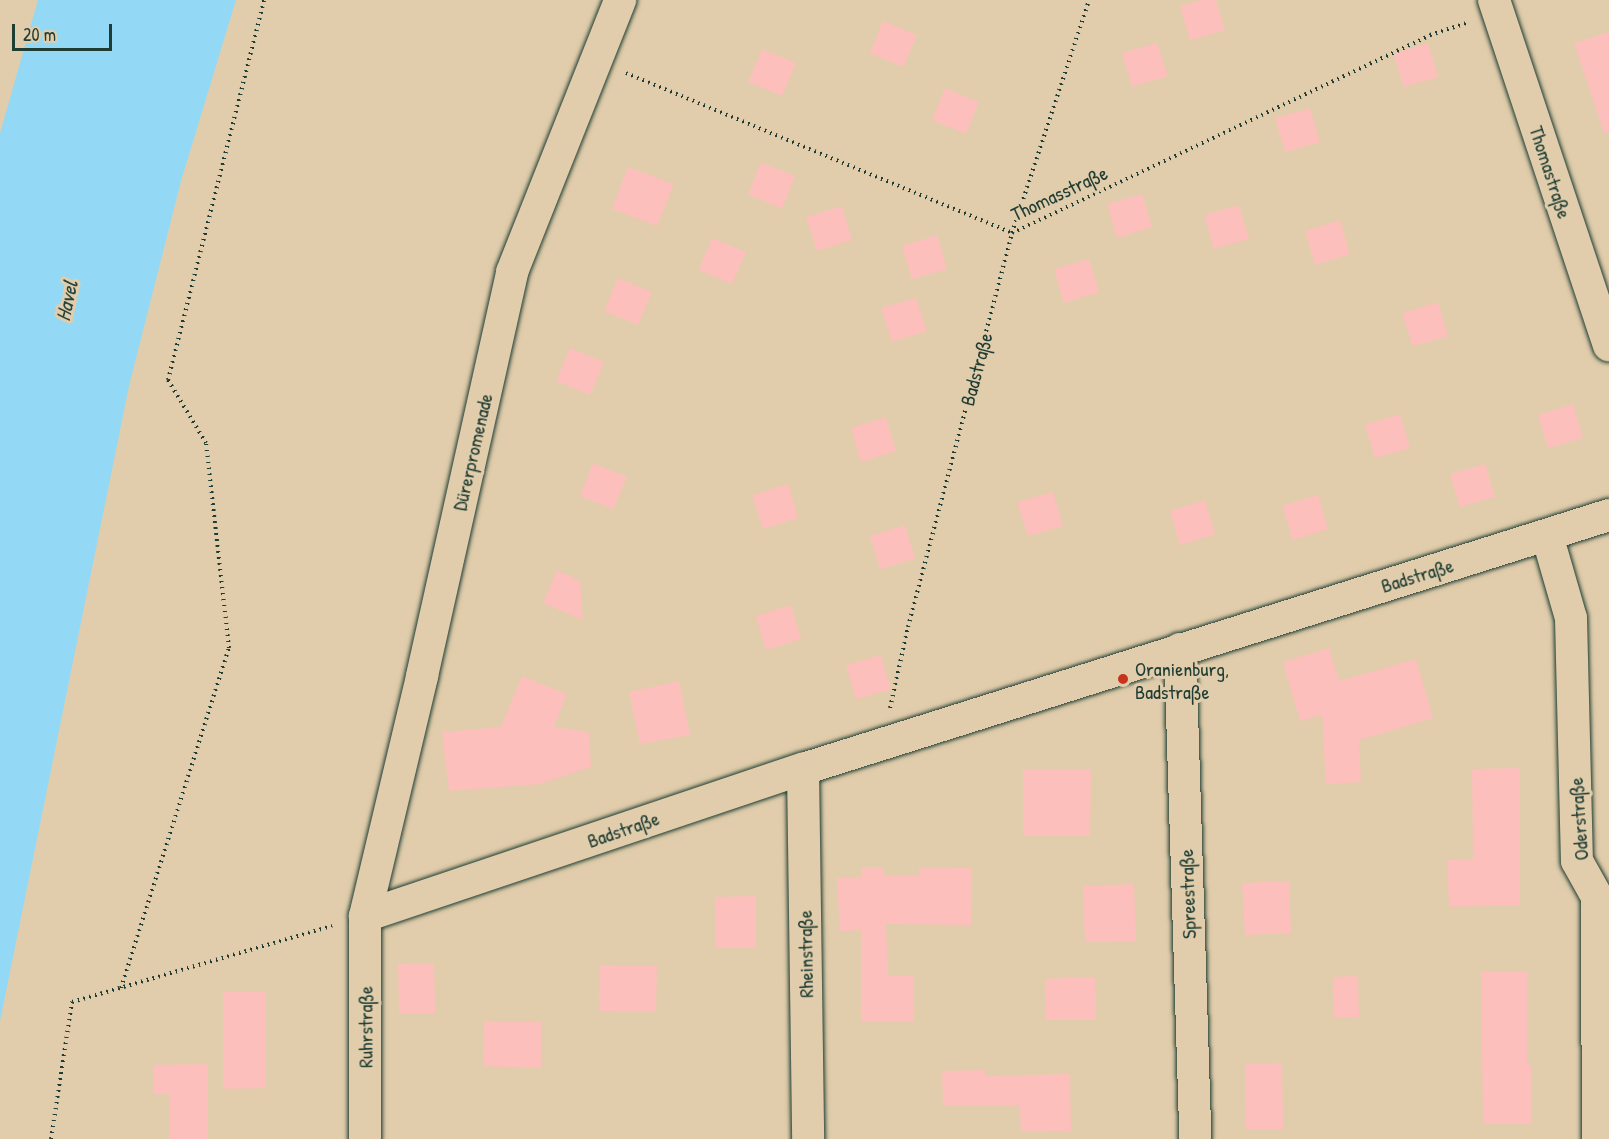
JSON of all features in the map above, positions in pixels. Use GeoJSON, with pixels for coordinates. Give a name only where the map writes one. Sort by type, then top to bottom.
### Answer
{"type":"FeatureCollection","features":[{"type":"Feature","properties":{"kind":"street","name":"Dürerpromenade"},"geometry":{"type":"LineString","coordinates":[[365,916],[422,676],[512,272],[620,0]]}},
{"type":"Feature","properties":{"kind":"street","name":"Thomastraße"},"geometry":{"type":"LineString","coordinates":[[1496,6],[1609,345]]}},
{"type":"Feature","properties":{"kind":"street","name":"Badstraße"},"geometry":{"type":"LineString","coordinates":[[365,916],[881,743],[1609,515]]}},
{"type":"Feature","properties":{"kind":"street","name":"Oderstraße"},"geometry":{"type":"LineString","coordinates":[[1547,535],[1571,618],[1577,861],[1597,897],[1598,1139]]}},
{"type":"Feature","properties":{"kind":"street","name":"Spreestraße"},"geometry":{"type":"LineString","coordinates":[[1180,649],[1195,1139]]}},
{"type":"Feature","properties":{"kind":"street","name":"Rheinstraße"},"geometry":{"type":"LineString","coordinates":[[803,769],[808,1139]]}},
{"type":"Feature","properties":{"kind":"street","name":"Ruhrstraße"},"geometry":{"type":"LineString","coordinates":[[365,916],[365,1139]]}},
{"type":"Feature","properties":{"kind":"path"},"geometry":{"type":"LineString","coordinates":[[121,987],[229,648],[206,442],[168,380],[264,0]]}},
{"type":"Feature","properties":{"kind":"path","name":"Badstraße"},"geometry":{"type":"LineString","coordinates":[[881,743],[908,627],[1012,233],[1089,0]]}},
{"type":"Feature","properties":{"kind":"path","name":"Thomasstraße"},"geometry":{"type":"LineString","coordinates":[[595,60],[1012,233],[1496,6]]}},
{"type":"Feature","properties":{"kind":"path"},"geometry":{"type":"LineString","coordinates":[[51,1139],[72,1002],[365,916]]}},
{"type":"Feature","properties":{"kind":"water","name":"Havel"},"geometry":{"type":"Polygon","coordinates":[[[38,0],[236,0],[181,181],[129,386],[0,1021],[0,133],[38,0]]]}},
{"type":"Feature","properties":{"kind":"building"},"geometry":{"type":"Polygon","coordinates":[[[1201,0],[1216,0],[1225,30],[1190,40],[1180,6],[1201,0]]]}},
{"type":"Feature","properties":{"kind":"building"},"geometry":{"type":"Polygon","coordinates":[[[883,21],[917,35],[903,67],[870,53],[883,21]]]}},
{"type":"Feature","properties":{"kind":"building"},"geometry":{"type":"Polygon","coordinates":[[[1609,32],[1609,132],[1604,133],[1574,43],[1609,32]]]}},
{"type":"Feature","properties":{"kind":"building"},"geometry":{"type":"Polygon","coordinates":[[[1157,43],[1168,76],[1132,87],[1122,53],[1157,43]]]}},
{"type":"Feature","properties":{"kind":"building"},"geometry":{"type":"Polygon","coordinates":[[[1428,43],[1438,77],[1404,87],[1393,54],[1428,43]]]}},
{"type":"Feature","properties":{"kind":"building"},"geometry":{"type":"Polygon","coordinates":[[[762,49],[796,63],[782,96],[748,82],[762,49]]]}},
{"type":"Feature","properties":{"kind":"building"},"geometry":{"type":"Polygon","coordinates":[[[945,88],[979,102],[966,134],[932,120],[945,88]]]}},
{"type":"Feature","properties":{"kind":"building"},"geometry":{"type":"Polygon","coordinates":[[[1310,108],[1320,142],[1285,152],[1275,118],[1310,108]]]}},
{"type":"Feature","properties":{"kind":"building"},"geometry":{"type":"Polygon","coordinates":[[[761,162],[795,176],[782,209],[748,194],[761,162]]]}},
{"type":"Feature","properties":{"kind":"building"},"geometry":{"type":"Polygon","coordinates":[[[628,167],[674,184],[657,226],[612,209],[628,167]]]}},
{"type":"Feature","properties":{"kind":"building"},"geometry":{"type":"Polygon","coordinates":[[[1142,194],[1152,227],[1117,238],[1107,204],[1142,194]]]}},
{"type":"Feature","properties":{"kind":"building"},"geometry":{"type":"Polygon","coordinates":[[[1239,205],[1249,239],[1214,249],[1204,215],[1239,205]]]}},
{"type":"Feature","properties":{"kind":"building"},"geometry":{"type":"Polygon","coordinates":[[[842,206],[852,240],[817,251],[806,217],[842,206]]]}},
{"type":"Feature","properties":{"kind":"building"},"geometry":{"type":"Polygon","coordinates":[[[1340,220],[1350,254],[1315,265],[1305,231],[1340,220]]]}},
{"type":"Feature","properties":{"kind":"building"},"geometry":{"type":"Polygon","coordinates":[[[937,235],[947,269],[912,279],[902,246],[937,235]]]}},
{"type":"Feature","properties":{"kind":"building"},"geometry":{"type":"Polygon","coordinates":[[[712,238],[746,252],[732,284],[699,270],[712,238]]]}},
{"type":"Feature","properties":{"kind":"building"},"geometry":{"type":"Polygon","coordinates":[[[1089,259],[1099,292],[1064,303],[1054,269],[1089,259]]]}},
{"type":"Feature","properties":{"kind":"building"},"geometry":{"type":"Polygon","coordinates":[[[618,278],[652,292],[638,325],[604,311],[618,278]]]}},
{"type":"Feature","properties":{"kind":"building"},"geometry":{"type":"Polygon","coordinates":[[[916,298],[927,331],[892,342],[881,308],[916,298]]]}},
{"type":"Feature","properties":{"kind":"building"},"geometry":{"type":"Polygon","coordinates":[[[1438,302],[1448,336],[1413,346],[1402,313],[1438,302]]]}},
{"type":"Feature","properties":{"kind":"building"},"geometry":{"type":"Polygon","coordinates":[[[570,348],[604,362],[590,395],[556,381],[570,348]]]}},
{"type":"Feature","properties":{"kind":"building"},"geometry":{"type":"Polygon","coordinates":[[[1573,404],[1583,438],[1548,448],[1538,415],[1573,404]]]}},
{"type":"Feature","properties":{"kind":"building"},"geometry":{"type":"Polygon","coordinates":[[[1400,414],[1410,448],[1375,458],[1365,425],[1400,414]]]}},
{"type":"Feature","properties":{"kind":"building"},"geometry":{"type":"Polygon","coordinates":[[[886,417],[896,451],[861,462],[851,428],[886,417]]]}},
{"type":"Feature","properties":{"kind":"building"},"geometry":{"type":"Polygon","coordinates":[[[593,463],[627,477],[613,509],[580,496],[593,463]]]}},
{"type":"Feature","properties":{"kind":"building"},"geometry":{"type":"Polygon","coordinates":[[[1485,464],[1495,497],[1460,507],[1450,474],[1485,464]]]}},
{"type":"Feature","properties":{"kind":"building"},"geometry":{"type":"Polygon","coordinates":[[[788,484],[798,518],[763,529],[752,495],[788,484]]]}},
{"type":"Feature","properties":{"kind":"building"},"geometry":{"type":"Polygon","coordinates":[[[1053,492],[1063,526],[1028,536],[1017,502],[1053,492]]]}},
{"type":"Feature","properties":{"kind":"building"},"geometry":{"type":"Polygon","coordinates":[[[1318,495],[1328,529],[1293,540],[1282,506],[1318,495]]]}},
{"type":"Feature","properties":{"kind":"building"},"geometry":{"type":"Polygon","coordinates":[[[1205,500],[1215,534],[1180,545],[1170,511],[1205,500]]]}},
{"type":"Feature","properties":{"kind":"building"},"geometry":{"type":"Polygon","coordinates":[[[905,525],[915,559],[880,569],[870,536],[905,525]]]}},
{"type":"Feature","properties":{"kind":"building"},"geometry":{"type":"Polygon","coordinates":[[[557,570],[580,581],[583,620],[543,603],[557,570]]]}},
{"type":"Feature","properties":{"kind":"building"},"geometry":{"type":"Polygon","coordinates":[[[791,605],[801,639],[766,650],[756,616],[791,605]]]}},
{"type":"Feature","properties":{"kind":"building"},"geometry":{"type":"Polygon","coordinates":[[[1329,648],[1339,681],[1416,659],[1433,718],[1359,740],[1361,782],[1326,784],[1322,715],[1300,721],[1283,662],[1329,648]]]}},
{"type":"Feature","properties":{"kind":"building"},"geometry":{"type":"Polygon","coordinates":[[[881,655],[891,689],[856,699],[846,665],[881,655]]]}},
{"type":"Feature","properties":{"kind":"building"},"geometry":{"type":"Polygon","coordinates":[[[522,676],[567,694],[554,727],[589,732],[591,767],[540,784],[449,791],[442,732],[501,727],[522,676]]]}},
{"type":"Feature","properties":{"kind":"building"},"geometry":{"type":"Polygon","coordinates":[[[679,681],[690,735],[640,744],[629,692],[679,681]]]}},
{"type":"Feature","properties":{"kind":"building"},"geometry":{"type":"Polygon","coordinates":[[[1520,768],[1520,905],[1449,907],[1447,860],[1473,859],[1472,769],[1520,768]]]}},
{"type":"Feature","properties":{"kind":"building"},"geometry":{"type":"Polygon","coordinates":[[[1023,770],[1091,770],[1090,836],[1023,836],[1023,770]]]}},
{"type":"Feature","properties":{"kind":"building"},"geometry":{"type":"Polygon","coordinates":[[[861,867],[883,867],[884,876],[919,875],[919,867],[972,868],[971,925],[886,924],[888,976],[914,975],[914,1021],[861,1021],[861,930],[840,931],[837,878],[861,877],[861,867]]]}},
{"type":"Feature","properties":{"kind":"building"},"geometry":{"type":"Polygon","coordinates":[[[1289,881],[1291,933],[1245,935],[1242,883],[1289,881]]]}},
{"type":"Feature","properties":{"kind":"building"},"geometry":{"type":"Polygon","coordinates":[[[1134,884],[1136,941],[1085,942],[1083,886],[1134,884]]]}},
{"type":"Feature","properties":{"kind":"building"},"geometry":{"type":"Polygon","coordinates":[[[756,896],[756,948],[715,948],[715,897],[756,896]]]}},
{"type":"Feature","properties":{"kind":"building"},"geometry":{"type":"Polygon","coordinates":[[[434,963],[435,1013],[399,1013],[398,964],[434,963]]]}},
{"type":"Feature","properties":{"kind":"building"},"geometry":{"type":"Polygon","coordinates":[[[600,965],[657,966],[656,1012],[599,1011],[600,965]]]}},
{"type":"Feature","properties":{"kind":"building"},"geometry":{"type":"Polygon","coordinates":[[[1481,972],[1527,972],[1527,1065],[1531,1065],[1531,1124],[1483,1124],[1481,972]]]}},
{"type":"Feature","properties":{"kind":"building"},"geometry":{"type":"Polygon","coordinates":[[[1358,976],[1359,1017],[1334,1018],[1333,977],[1358,976]]]}},
{"type":"Feature","properties":{"kind":"building"},"geometry":{"type":"Polygon","coordinates":[[[1095,977],[1096,1020],[1046,1020],[1045,979],[1095,977]]]}},
{"type":"Feature","properties":{"kind":"building"},"geometry":{"type":"Polygon","coordinates":[[[223,992],[266,992],[266,1088],[223,1089],[223,992]]]}},
{"type":"Feature","properties":{"kind":"building"},"geometry":{"type":"Polygon","coordinates":[[[484,1021],[541,1022],[541,1068],[483,1066],[484,1021]]]}},
{"type":"Feature","properties":{"kind":"building"},"geometry":{"type":"Polygon","coordinates":[[[1282,1063],[1283,1129],[1246,1130],[1245,1064],[1282,1063]]]}},
{"type":"Feature","properties":{"kind":"building"},"geometry":{"type":"Polygon","coordinates":[[[208,1064],[208,1139],[169,1139],[169,1094],[154,1094],[153,1065],[208,1064]]]}},
{"type":"Feature","properties":{"kind":"building"},"geometry":{"type":"Polygon","coordinates":[[[985,1070],[985,1076],[1070,1074],[1071,1131],[1021,1132],[1020,1105],[943,1106],[942,1071],[985,1070]]]}},
{"type":"Feature","properties":{"kind":"place","name":"Oranienburg, Badstraße"},"geometry":{"type":"Point","coordinates":[1123,679]}}]}
